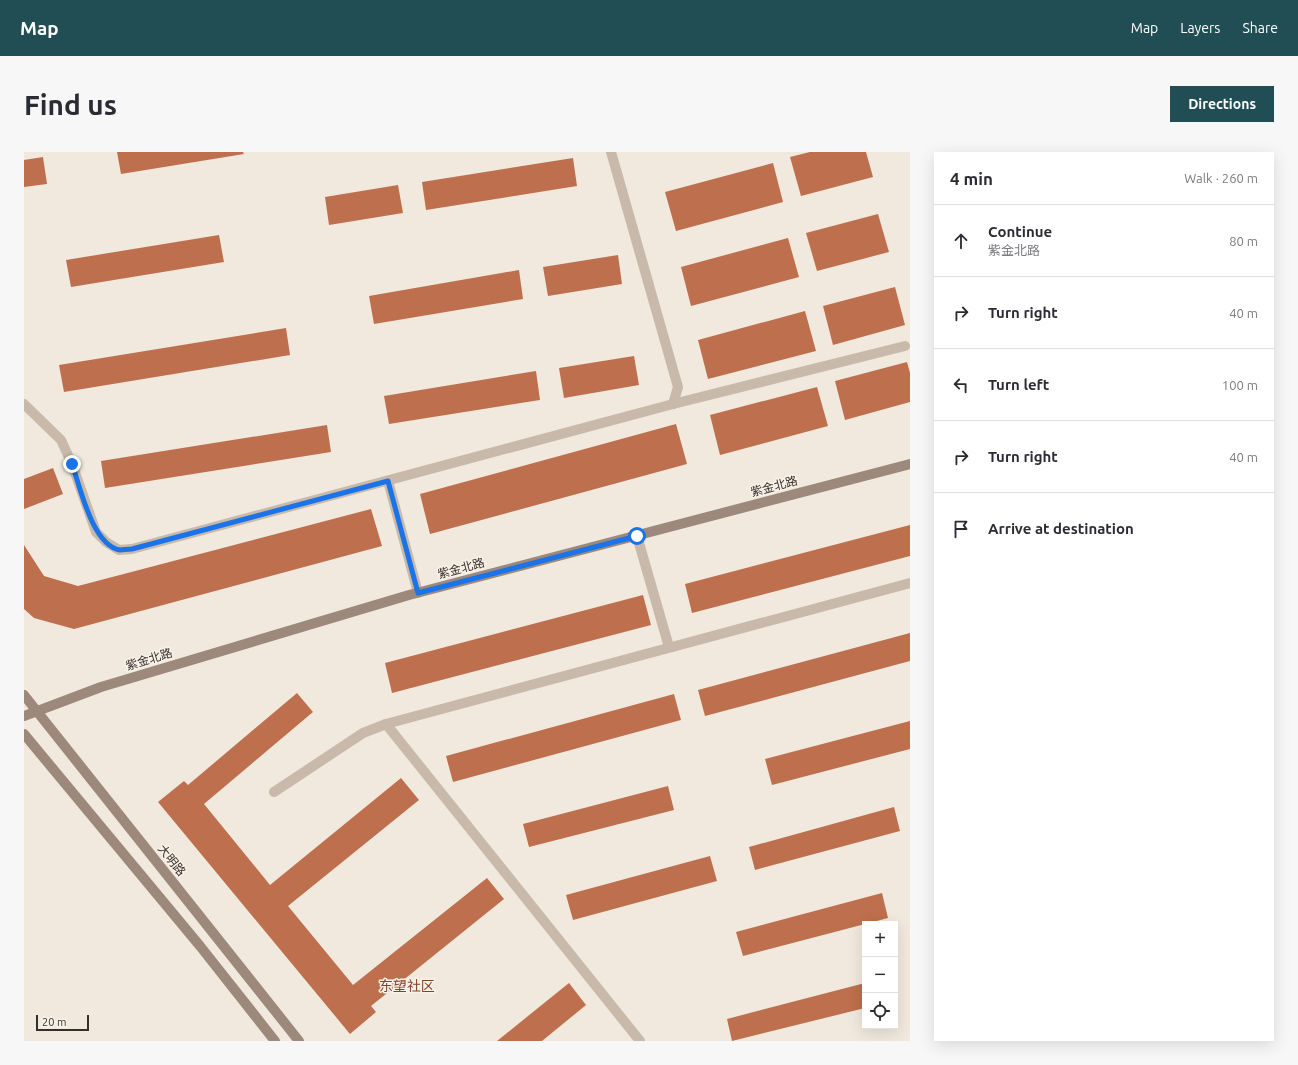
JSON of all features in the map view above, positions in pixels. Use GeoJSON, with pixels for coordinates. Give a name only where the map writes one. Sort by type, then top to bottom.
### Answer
{"type":"FeatureCollection","features":[{"type":"Feature","properties":{"kind":"street","name":"紫金北路"},"geometry":{"type":"LineString","coordinates":[[24,716],[36,710],[101,687],[418,593],[910,464]]}},
{"type":"Feature","properties":{"kind":"street","name":"大明路"},"geometry":{"type":"LineString","coordinates":[[24,695],[299,1041]]}},
{"type":"Feature","properties":{"kind":"street"},"geometry":{"type":"LineString","coordinates":[[24,734],[200,946],[275,1041]]}},
{"type":"Feature","properties":{"kind":"lane"},"geometry":{"type":"LineString","coordinates":[[611,152],[678,387],[672,404]]}},
{"type":"Feature","properties":{"kind":"lane"},"geometry":{"type":"LineString","coordinates":[[24,404],[61,440],[72,464],[96,532],[106,542],[119,550],[132,549],[672,404],[905,346]]}},
{"type":"Feature","properties":{"kind":"lane"},"geometry":{"type":"LineString","coordinates":[[388,481],[418,593]]}},
{"type":"Feature","properties":{"kind":"lane"},"geometry":{"type":"LineString","coordinates":[[637,536],[669,647]]}},
{"type":"Feature","properties":{"kind":"lane"},"geometry":{"type":"LineString","coordinates":[[274,792],[362,733],[386,724],[910,583]]}},
{"type":"Feature","properties":{"kind":"lane"},"geometry":{"type":"LineString","coordinates":[[386,724],[640,1041]]}},
{"type":"Feature","properties":{"kind":"building"},"geometry":{"type":"Polygon","coordinates":[[[117,152],[243,152],[244,154],[121,174],[117,152]]]}},
{"type":"Feature","properties":{"kind":"building"},"geometry":{"type":"Polygon","coordinates":[[[810,152],[866,152],[873,177],[801,196],[790,157],[810,152]]]}},
{"type":"Feature","properties":{"kind":"building"},"geometry":{"type":"Polygon","coordinates":[[[43,157],[47,184],[24,187],[24,160],[43,157]]]}},
{"type":"Feature","properties":{"kind":"building"},"geometry":{"type":"Polygon","coordinates":[[[573,158],[577,186],[426,210],[422,182],[573,158]]]}},
{"type":"Feature","properties":{"kind":"building"},"geometry":{"type":"Polygon","coordinates":[[[773,163],[783,202],[676,231],[665,192],[773,163]]]}},
{"type":"Feature","properties":{"kind":"building"},"geometry":{"type":"Polygon","coordinates":[[[398,185],[403,213],[329,225],[325,197],[398,185]]]}},
{"type":"Feature","properties":{"kind":"building"},"geometry":{"type":"Polygon","coordinates":[[[878,214],[889,252],[817,271],[806,233],[878,214]]]}},
{"type":"Feature","properties":{"kind":"building"},"geometry":{"type":"Polygon","coordinates":[[[219,235],[224,262],[71,287],[66,260],[219,235]]]}},
{"type":"Feature","properties":{"kind":"building"},"geometry":{"type":"Polygon","coordinates":[[[788,238],[799,277],[691,306],[681,267],[788,238]]]}},
{"type":"Feature","properties":{"kind":"building"},"geometry":{"type":"Polygon","coordinates":[[[618,255],[622,284],[548,296],[543,267],[618,255]]]}},
{"type":"Feature","properties":{"kind":"building"},"geometry":{"type":"Polygon","coordinates":[[[519,270],[523,299],[374,324],[369,296],[519,270]]]}},
{"type":"Feature","properties":{"kind":"building"},"geometry":{"type":"Polygon","coordinates":[[[895,287],[905,325],[833,345],[823,306],[895,287]]]}},
{"type":"Feature","properties":{"kind":"building"},"geometry":{"type":"Polygon","coordinates":[[[805,311],[816,351],[708,379],[698,340],[805,311]]]}},
{"type":"Feature","properties":{"kind":"building"},"geometry":{"type":"Polygon","coordinates":[[[286,328],[290,355],[64,392],[59,365],[286,328]]]}},
{"type":"Feature","properties":{"kind":"building"},"geometry":{"type":"Polygon","coordinates":[[[634,356],[639,385],[564,398],[559,368],[634,356]]]}},
{"type":"Feature","properties":{"kind":"building"},"geometry":{"type":"Polygon","coordinates":[[[907,362],[910,373],[910,402],[845,420],[835,381],[907,362]]]}},
{"type":"Feature","properties":{"kind":"building"},"geometry":{"type":"Polygon","coordinates":[[[536,371],[540,400],[389,424],[384,396],[536,371]]]}},
{"type":"Feature","properties":{"kind":"building"},"geometry":{"type":"Polygon","coordinates":[[[817,387],[828,426],[720,455],[710,415],[817,387]]]}},
{"type":"Feature","properties":{"kind":"building"},"geometry":{"type":"Polygon","coordinates":[[[676,424],[687,464],[430,534],[420,494],[676,424]]]}},
{"type":"Feature","properties":{"kind":"building"},"geometry":{"type":"Polygon","coordinates":[[[327,425],[331,452],[105,488],[101,461],[327,425]]]}},
{"type":"Feature","properties":{"kind":"building"},"geometry":{"type":"Polygon","coordinates":[[[53,468],[63,494],[24,509],[24,479],[53,468]]]}},
{"type":"Feature","properties":{"kind":"building"},"geometry":{"type":"Polygon","coordinates":[[[371,509],[382,546],[74,629],[34,618],[24,609],[24,545],[44,576],[78,586],[371,509]]]}},
{"type":"Feature","properties":{"kind":"building"},"geometry":{"type":"Polygon","coordinates":[[[910,525],[910,556],[692,613],[685,584],[910,525]]]}},
{"type":"Feature","properties":{"kind":"building"},"geometry":{"type":"Polygon","coordinates":[[[643,595],[651,625],[392,693],[385,663],[643,595]]]}},
{"type":"Feature","properties":{"kind":"building"},"geometry":{"type":"Polygon","coordinates":[[[910,633],[910,661],[705,716],[698,690],[910,633]]]}},
{"type":"Feature","properties":{"kind":"building"},"geometry":{"type":"Polygon","coordinates":[[[297,693],[313,712],[204,804],[270,885],[401,778],[419,800],[288,906],[353,985],[487,878],[504,899],[371,1006],[376,1012],[350,1034],[158,802],[184,781],[188,785],[297,693]]]}},
{"type":"Feature","properties":{"kind":"building"},"geometry":{"type":"Polygon","coordinates":[[[674,694],[681,720],[453,782],[446,756],[674,694]]]}},
{"type":"Feature","properties":{"kind":"building"},"geometry":{"type":"Polygon","coordinates":[[[910,721],[910,749],[772,785],[765,759],[910,721]]]}},
{"type":"Feature","properties":{"kind":"building"},"geometry":{"type":"Polygon","coordinates":[[[668,786],[674,810],[529,847],[523,824],[668,786]]]}},
{"type":"Feature","properties":{"kind":"building"},"geometry":{"type":"Polygon","coordinates":[[[894,807],[900,831],[755,870],[749,847],[894,807]]]}},
{"type":"Feature","properties":{"kind":"building"},"geometry":{"type":"Polygon","coordinates":[[[710,856],[717,881],[573,920],[566,895],[710,856]]]}},
{"type":"Feature","properties":{"kind":"building"},"geometry":{"type":"Polygon","coordinates":[[[882,893],[888,918],[877,921],[862,921],[862,925],[743,956],[736,932],[882,893]]]}},
{"type":"Feature","properties":{"kind":"building"},"geometry":{"type":"Polygon","coordinates":[[[569,983],[586,1005],[542,1041],[497,1041],[569,983]]]}},
{"type":"Feature","properties":{"kind":"building"},"geometry":{"type":"Polygon","coordinates":[[[862,984],[862,1009],[732,1041],[727,1019],[862,984]]]}},
{"type":"Feature","properties":{"kind":"district","name":"东望社区"},"geometry":{"type":"Point","coordinates":[407,986]}},
{"type":"Feature","properties":{"kind":"route"},"geometry":{"type":"LineString","coordinates":[[72,464],[96,532],[106,542],[119,550],[132,549],[388,481],[418,593],[637,536]]}}]}
